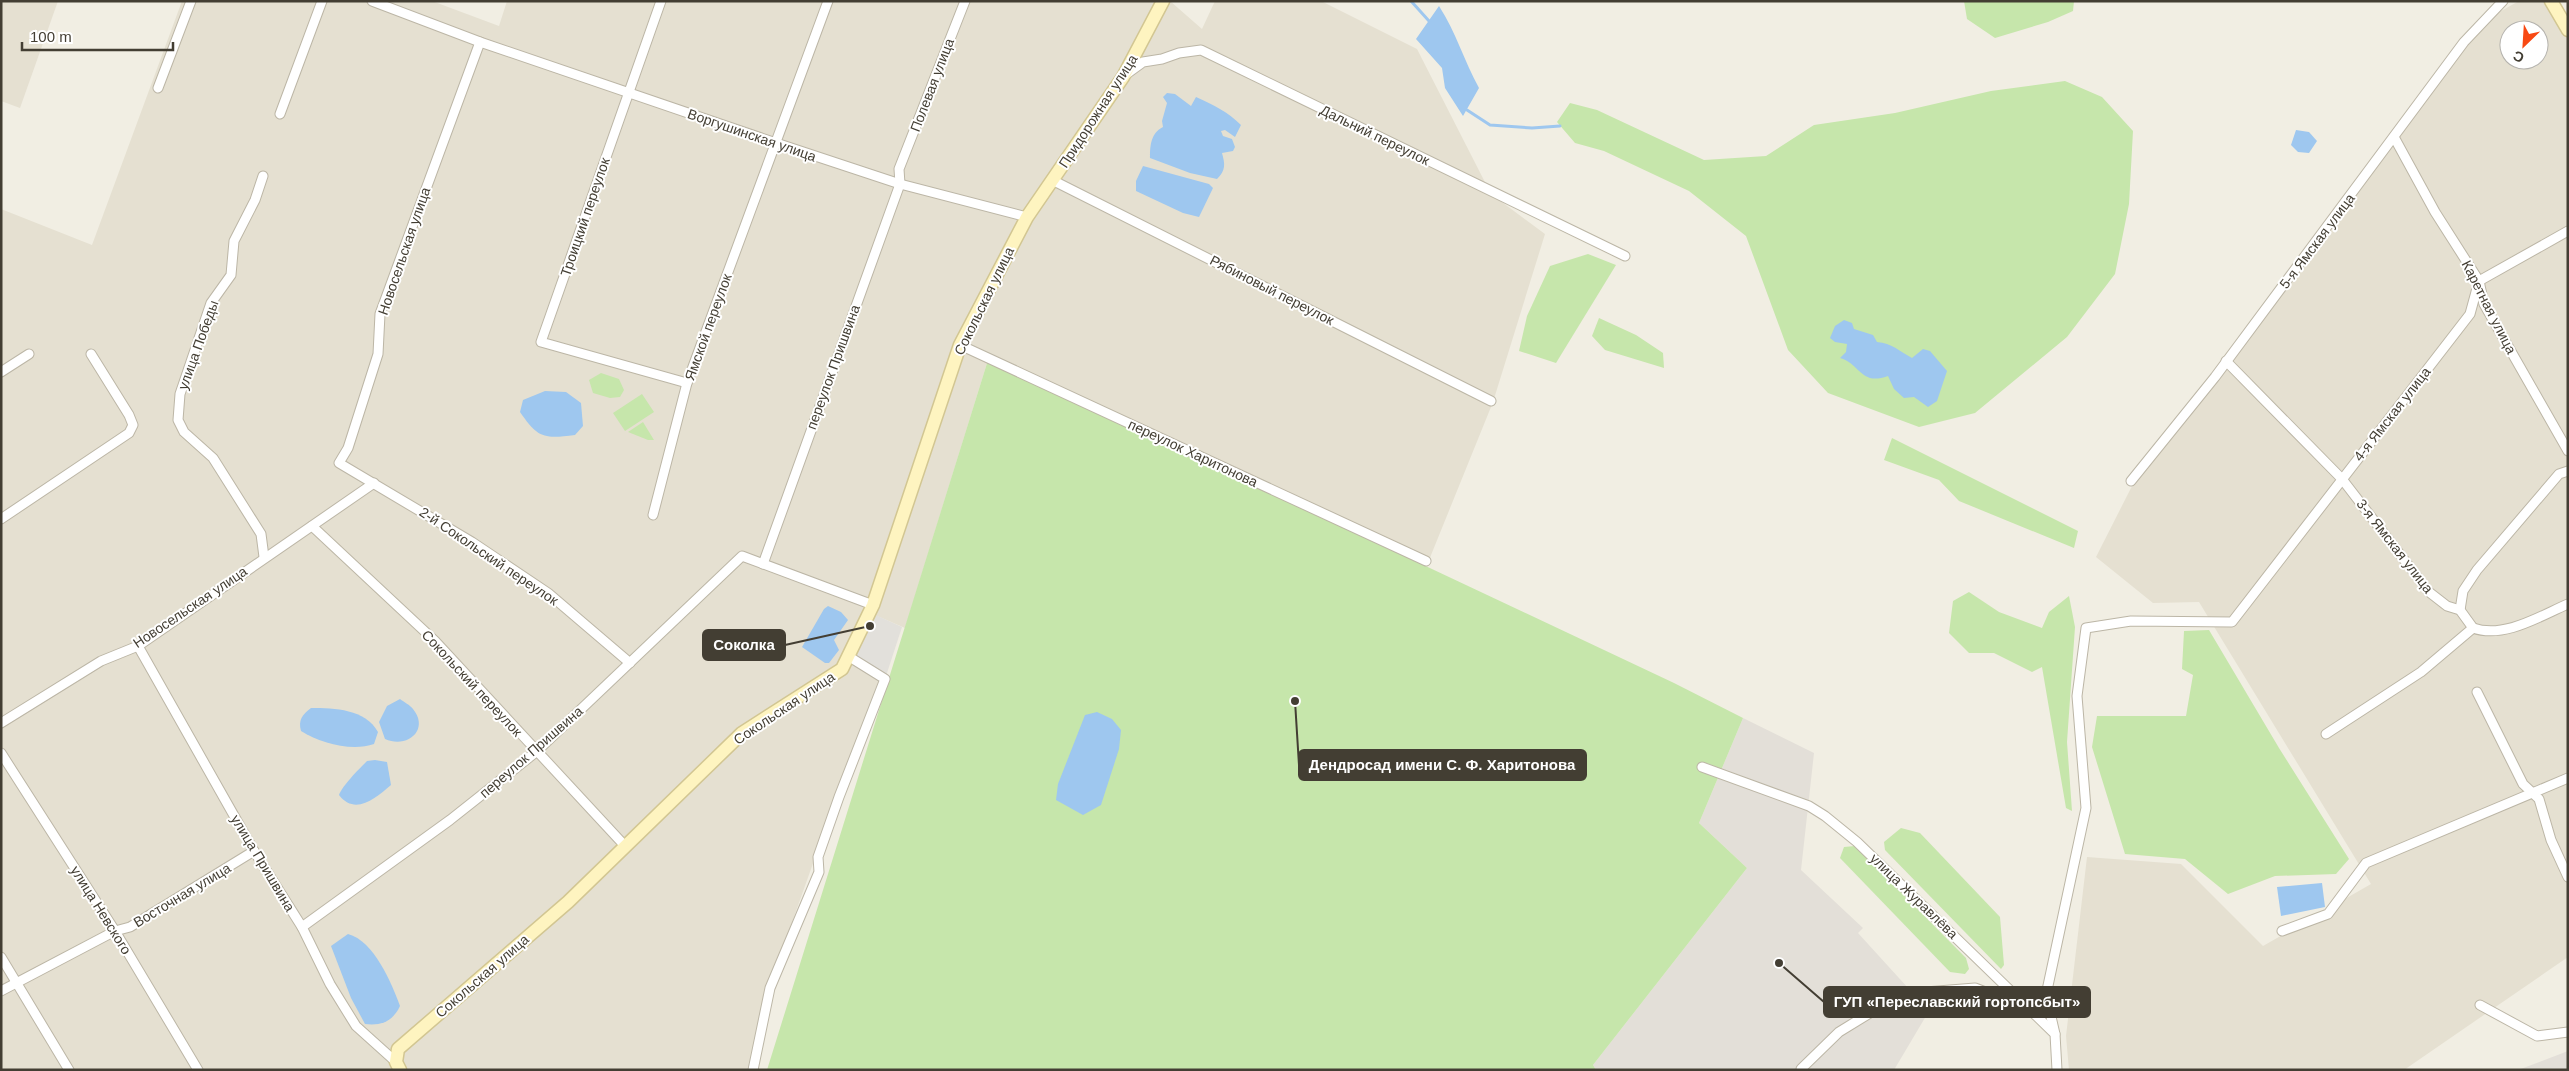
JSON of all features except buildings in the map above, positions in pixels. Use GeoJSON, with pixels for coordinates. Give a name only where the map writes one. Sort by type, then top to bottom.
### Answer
{"type":"FeatureCollection","features":[{"type":"Feature","properties":{"kind":"street"},"geometry":{"type":"LineString","coordinates":[[158,88],[191,1]]}},
{"type":"Feature","properties":{"kind":"street"},"geometry":{"type":"LineString","coordinates":[[280,114],[322,1]]}},
{"type":"Feature","properties":{"kind":"street","name":"Воргушинская улица"},"geometry":{"type":"LineString","coordinates":[[372,1],[480,42],[900,184],[1027,217]]}},
{"type":"Feature","properties":{"kind":"street","name":"Троицкий переулок"},"geometry":{"type":"LineString","coordinates":[[661,1],[541,342],[687,383]]}},
{"type":"Feature","properties":{"kind":"street","name":"Ямской переулок"},"geometry":{"type":"LineString","coordinates":[[653,514],[687,383],[828,1]]}},
{"type":"Feature","properties":{"kind":"street","name":"Полевая улица"},"geometry":{"type":"LineString","coordinates":[[899,169],[965,1]]}},
{"type":"Feature","properties":{"kind":"street","name":"Придорожная улица"},"geometry":{"type":"LineString","coordinates":[[1027,217],[1123,77],[1163,1]]}},
{"type":"Feature","properties":{"kind":"street","name":"5-я Ямская улица"},"geometry":{"type":"LineString","coordinates":[[2131,481],[2226,361],[2464,42],[2503,1]]}},
{"type":"Feature","properties":{"kind":"street"},"geometry":{"type":"LineString","coordinates":[[2551,1],[2568,30]]}},
{"type":"Feature","properties":{"kind":"street","name":"Новосельская улица"},"geometry":{"type":"LineString","coordinates":[[339,463],[348,448],[378,354],[380,314],[480,42]]}},
{"type":"Feature","properties":{"kind":"street","name":"Дальний переулок"},"geometry":{"type":"LineString","coordinates":[[1123,77],[1143,62],[1162,59],[1179,53],[1201,50],[1625,256]]}},
{"type":"Feature","properties":{"kind":"street","name":"Каретная улица"},"geometry":{"type":"LineString","coordinates":[[2394,138],[2435,212],[2479,281],[2484,304],[2568,451]]}},
{"type":"Feature","properties":{"kind":"street","name":"переулок Пришвина"},"geometry":{"type":"LineString","coordinates":[[302,927],[450,820],[536,752],[742,556],[763,564],[900,184],[899,169]]}},
{"type":"Feature","properties":{"kind":"street","name":"улица Победы"},"geometry":{"type":"LineString","coordinates":[[263,176],[255,200],[234,241],[231,274],[211,304],[180,394],[178,420],[184,432],[214,458],[261,534],[264,557]]}},
{"type":"Feature","properties":{"kind":"street","name":"Рябиновый переулок"},"geometry":{"type":"LineString","coordinates":[[1052,180],[1491,400]]}},
{"type":"Feature","properties":{"kind":"street","name":"Сокольская улица"},"geometry":{"type":"LineString","coordinates":[[398,1066],[398,1050],[568,902],[742,733],[842,669],[873,605],[960,345],[1027,217]]}},
{"type":"Feature","properties":{"kind":"street"},"geometry":{"type":"LineString","coordinates":[[2479,281],[2568,230]]}},
{"type":"Feature","properties":{"kind":"street","name":"4-я Ямская улица"},"geometry":{"type":"LineString","coordinates":[[2056,1034],[2046,995],[2086,808],[2077,696],[2086,628],[2140,621],[2232,622],[2470,314],[2479,281]]}},
{"type":"Feature","properties":{"kind":"street","name":"переулок Харитонова"},"geometry":{"type":"LineString","coordinates":[[960,345],[1426,561]]}},
{"type":"Feature","properties":{"kind":"street"},"geometry":{"type":"LineString","coordinates":[[1,372],[29,354]]}},
{"type":"Feature","properties":{"kind":"street"},"geometry":{"type":"LineString","coordinates":[[1,519],[129,433],[133,425],[129,415],[91,354]]}},
{"type":"Feature","properties":{"kind":"street","name":"3-я Ямская улица"},"geometry":{"type":"LineString","coordinates":[[2226,361],[2342,479],[2429,592],[2447,606],[2460,610],[2473,628]]}},
{"type":"Feature","properties":{"kind":"street","name":"2-й Сокольский переулок"},"geometry":{"type":"LineString","coordinates":[[339,463],[472,542],[548,592],[630,662]]}},
{"type":"Feature","properties":{"kind":"street"},"geometry":{"type":"LineString","coordinates":[[2460,610],[2463,591],[2477,570],[2559,474],[2568,471]]}},
{"type":"Feature","properties":{"kind":"street","name":"Новосельская улица"},"geometry":{"type":"LineString","coordinates":[[1,723],[101,661],[138,646],[264,557],[374,483]]}},
{"type":"Feature","properties":{"kind":"street","name":"Сокольский переулок"},"geometry":{"type":"LineString","coordinates":[[312,526],[435,641],[625,846]]}},
{"type":"Feature","properties":{"kind":"street"},"geometry":{"type":"LineString","coordinates":[[763,564],[873,605]]}},
{"type":"Feature","properties":{"kind":"street"},"geometry":{"type":"LineString","coordinates":[[2326,734],[2421,672],[2473,628],[2484,632],[2514,627],[2568,604]]}},
{"type":"Feature","properties":{"kind":"street","name":"улица Пришвина"},"geometry":{"type":"LineString","coordinates":[[138,646],[254,851],[302,927],[330,984],[356,1026],[398,1066]]}},
{"type":"Feature","properties":{"kind":"street"},"geometry":{"type":"LineString","coordinates":[[753,1070],[770,988],[819,872],[818,857],[885,679],[848,656]]}},
{"type":"Feature","properties":{"kind":"street"},"geometry":{"type":"LineString","coordinates":[[2477,692],[2523,784],[2539,799],[2552,840],[2568,877]]}},
{"type":"Feature","properties":{"kind":"street","name":"улица Невского"},"geometry":{"type":"LineString","coordinates":[[1,753],[115,931],[198,1070]]}},
{"type":"Feature","properties":{"kind":"street","name":"улица Журавлёва"},"geometry":{"type":"LineString","coordinates":[[1702,767],[1719,775],[1809,806],[1825,816],[1857,842],[2056,1034]]}},
{"type":"Feature","properties":{"kind":"street"},"geometry":{"type":"LineString","coordinates":[[2282,931],[2328,914],[2366,863],[2532,791],[2568,778]]}},
{"type":"Feature","properties":{"kind":"street","name":"Восточная улица"},"geometry":{"type":"LineString","coordinates":[[1,992],[115,931],[130,927],[254,851]]}},
{"type":"Feature","properties":{"kind":"street"},"geometry":{"type":"LineString","coordinates":[[1,957],[69,1070]]}},
{"type":"Feature","properties":{"kind":"street"},"geometry":{"type":"LineString","coordinates":[[1801,1069],[1839,1032],[1883,1006],[1913,993],[1975,988],[2034,1011]]}},
{"type":"Feature","properties":{"kind":"street"},"geometry":{"type":"LineString","coordinates":[[2480,1005],[2537,1036],[2568,1032]]}},
{"type":"Feature","properties":{"kind":"street"},"geometry":{"type":"LineString","coordinates":[[2056,1034],[2057,1070]]}},
{"type":"Feature","properties":{"kind":"shaded area"},"geometry":{"type":"Polygon","coordinates":[[[1,1],[58,1],[20,108],[1,101],[1,1]]]}},
{"type":"Feature","properties":{"kind":"shaded area"},"geometry":{"type":"Polygon","coordinates":[[[182,1],[432,1],[499,26],[507,1],[1170,1],[1202,29],[1215,1],[1321,1],[1417,49],[1491,194],[1545,234],[1493,402],[1427,565],[988,360],[905,628],[868,612],[840,667],[740,731],[567,900],[422,1028],[569,903],[744,733],[843,669],[849,657],[884,680],[837,796],[769,987],[752,1070],[1,1070],[1,209],[92,245],[182,1]]]}},
{"type":"Feature","properties":{"kind":"shaded area"},"geometry":{"type":"Polygon","coordinates":[[[2519,1],[2548,1],[2568,34],[2568,957],[2404,1070],[2069,1070],[2066,1036],[2087,857],[2181,864],[2263,946],[2371,884],[2199,602],[2153,603],[2096,557],[2131,488],[2218,379],[2466,43],[2492,16],[2519,1]]]}},
{"type":"Feature","properties":{"kind":"shaded area"},"geometry":{"type":"Polygon","coordinates":[[[869,612],[902,627],[885,679],[848,656],[869,612]]]}},
{"type":"Feature","properties":{"kind":"shaded area"},"geometry":{"type":"Polygon","coordinates":[[[1743,718],[1814,753],[1801,870],[1863,928],[1858,933],[1929,1011],[1894,1070],[1596,1070],[1593,1065],[1747,868],[1699,823],[1743,718]]]}},
{"type":"Feature","properties":{"kind":"shaded area"},"geometry":{"type":"Polygon","coordinates":[[[2568,1051],[2568,1070],[2518,1070],[2568,1051]]]}},
{"type":"Feature","properties":{"kind":"green space"},"geometry":{"type":"Polygon","coordinates":[[[1964,1],[2074,1],[2073,11],[2048,22],[1995,38],[1967,19],[1964,1]]]}},
{"type":"Feature","properties":{"kind":"green space"},"geometry":{"type":"Polygon","coordinates":[[[2065,81],[2102,97],[2133,131],[2129,204],[2115,274],[2067,337],[1975,413],[1919,427],[1828,393],[1788,350],[1746,236],[1689,191],[1604,151],[1575,143],[1557,122],[1570,103],[1597,110],[1704,160],[1766,156],[1814,125],[1895,113],[1991,91],[2065,81]]]}},
{"type":"Feature","properties":{"kind":"green space"},"geometry":{"type":"Polygon","coordinates":[[[1588,254],[1616,265],[1556,363],[1519,351],[1527,316],[1550,266],[1588,254]]]}},
{"type":"Feature","properties":{"kind":"green space"},"geometry":{"type":"Polygon","coordinates":[[[1599,318],[1636,335],[1663,353],[1664,368],[1605,350],[1592,336],[1599,318]]]}},
{"type":"Feature","properties":{"kind":"green space"},"geometry":{"type":"Polygon","coordinates":[[[988,360],[1674,683],[1743,718],[1699,823],[1747,868],[1593,1065],[1596,1070],[767,1070],[988,360]]]}},
{"type":"Feature","properties":{"kind":"green space"},"geometry":{"type":"Polygon","coordinates":[[[601,373],[619,379],[624,390],[620,397],[610,398],[593,393],[589,380],[601,373]]]}},
{"type":"Feature","properties":{"kind":"green space"},"geometry":{"type":"Polygon","coordinates":[[[642,394],[654,412],[625,431],[613,413],[642,394]]]}},
{"type":"Feature","properties":{"kind":"green space"},"geometry":{"type":"Polygon","coordinates":[[[643,422],[654,440],[648,440],[628,432],[643,422]]]}},
{"type":"Feature","properties":{"kind":"green space"},"geometry":{"type":"Polygon","coordinates":[[[1892,438],[2078,531],[2074,548],[1959,501],[1939,480],[1884,460],[1892,438]]]}},
{"type":"Feature","properties":{"kind":"green space"},"geometry":{"type":"Polygon","coordinates":[[[1969,592],[1999,612],[2042,628],[2049,612],[2069,596],[2075,627],[2067,742],[2072,811],[2066,808],[2042,667],[2032,672],[1994,653],[1969,653],[1949,633],[1953,601],[1969,592]]]}},
{"type":"Feature","properties":{"kind":"green space"},"geometry":{"type":"Polygon","coordinates":[[[2209,630],[2279,748],[2349,859],[2336,874],[2275,876],[2228,894],[2185,859],[2125,854],[2092,747],[2097,716],[2186,716],[2193,675],[2182,669],[2184,631],[2209,630]]]}},
{"type":"Feature","properties":{"kind":"green space"},"geometry":{"type":"Polygon","coordinates":[[[1901,828],[1920,833],[2000,917],[2004,965],[2001,969],[1885,850],[1884,842],[1901,828]]]}},
{"type":"Feature","properties":{"kind":"green space"},"geometry":{"type":"Polygon","coordinates":[[[1855,846],[1966,958],[1969,969],[1965,974],[1950,972],[1840,858],[1844,847],[1855,846]]]}},
{"type":"Feature","properties":{"kind":"water"},"geometry":{"type":"Polygon","coordinates":[[[1439,6],[1479,88],[1463,116],[1445,88],[1442,68],[1416,39],[1439,6]]]}},
{"type":"Feature","properties":{"kind":"water"},"geometry":{"type":"Polygon","coordinates":[[[1167,93],[1175,94],[1191,106],[1196,97],[1220,109],[1241,125],[1235,137],[1225,130],[1221,131],[1223,136],[1232,139],[1235,147],[1233,151],[1222,153],[1224,167],[1217,179],[1190,173],[1150,158],[1151,144],[1154,136],[1163,127],[1162,121],[1167,103],[1163,97],[1167,93]]]}},
{"type":"Feature","properties":{"kind":"water"},"geometry":{"type":"Polygon","coordinates":[[[2296,130],[2309,132],[2317,141],[2309,153],[2298,152],[2291,145],[2296,130]]]}},
{"type":"Feature","properties":{"kind":"water"},"geometry":{"type":"Polygon","coordinates":[[[1143,166],[1209,184],[1213,188],[1199,217],[1183,213],[1136,191],[1136,181],[1143,166]]]}},
{"type":"Feature","properties":{"kind":"water"},"geometry":{"type":"Polygon","coordinates":[[[1844,320],[1852,323],[1854,329],[1873,335],[1877,342],[1891,346],[1912,358],[1923,349],[1930,351],[1947,371],[1937,401],[1928,407],[1914,397],[1904,398],[1894,389],[1888,376],[1872,378],[1866,376],[1847,361],[1840,358],[1846,352],[1847,344],[1835,342],[1830,338],[1835,326],[1844,320]]]}},
{"type":"Feature","properties":{"kind":"water"},"geometry":{"type":"Polygon","coordinates":[[[545,391],[566,392],[581,403],[583,426],[575,435],[555,437],[542,435],[532,427],[520,412],[523,400],[545,391]]]}},
{"type":"Feature","properties":{"kind":"water"},"geometry":{"type":"Polygon","coordinates":[[[828,606],[841,612],[848,620],[834,640],[839,650],[829,663],[825,663],[802,647],[824,609],[828,606]]]}},
{"type":"Feature","properties":{"kind":"water"},"geometry":{"type":"Polygon","coordinates":[[[400,699],[413,709],[418,717],[419,724],[417,730],[414,736],[401,741],[385,739],[379,722],[387,706],[400,699]]]}},
{"type":"Feature","properties":{"kind":"water"},"geometry":{"type":"Polygon","coordinates":[[[311,708],[349,711],[357,714],[372,724],[378,732],[374,744],[346,747],[317,739],[301,731],[300,724],[302,718],[311,708]]]}},
{"type":"Feature","properties":{"kind":"water"},"geometry":{"type":"Polygon","coordinates":[[[1097,712],[1112,719],[1121,730],[1119,749],[1101,805],[1083,815],[1056,800],[1058,784],[1085,715],[1097,712]]]}},
{"type":"Feature","properties":{"kind":"water"},"geometry":{"type":"Polygon","coordinates":[[[367,761],[387,762],[391,785],[365,803],[352,804],[345,801],[339,795],[344,787],[367,761]]]}},
{"type":"Feature","properties":{"kind":"water"},"geometry":{"type":"Polygon","coordinates":[[[2322,883],[2325,907],[2281,916],[2277,887],[2322,883]]]}},
{"type":"Feature","properties":{"kind":"water"},"geometry":{"type":"Polygon","coordinates":[[[348,934],[357,938],[374,954],[392,986],[400,1006],[390,1019],[382,1023],[365,1024],[351,998],[331,946],[348,934]]]}},
{"type":"Feature","properties":{"kind":"waterway"},"geometry":{"type":"LineString","coordinates":[[1411,1],[1429,21]]}},
{"type":"Feature","properties":{"kind":"waterway"},"geometry":{"type":"LineString","coordinates":[[1467,110],[1490,125],[1532,128],[1560,126]]}},
{"type":"Feature","properties":{"kind":"place","name":"Соколка"},"geometry":{"type":"Point","coordinates":[870,626]}},
{"type":"Feature","properties":{"kind":"place","name":"Дендросад имени С. Ф. Харитонова"},"geometry":{"type":"Point","coordinates":[1295,701]}},
{"type":"Feature","properties":{"kind":"place","name":"ГУП «Переславский гортопсбыт»"},"geometry":{"type":"Point","coordinates":[1779,963]}}]}
